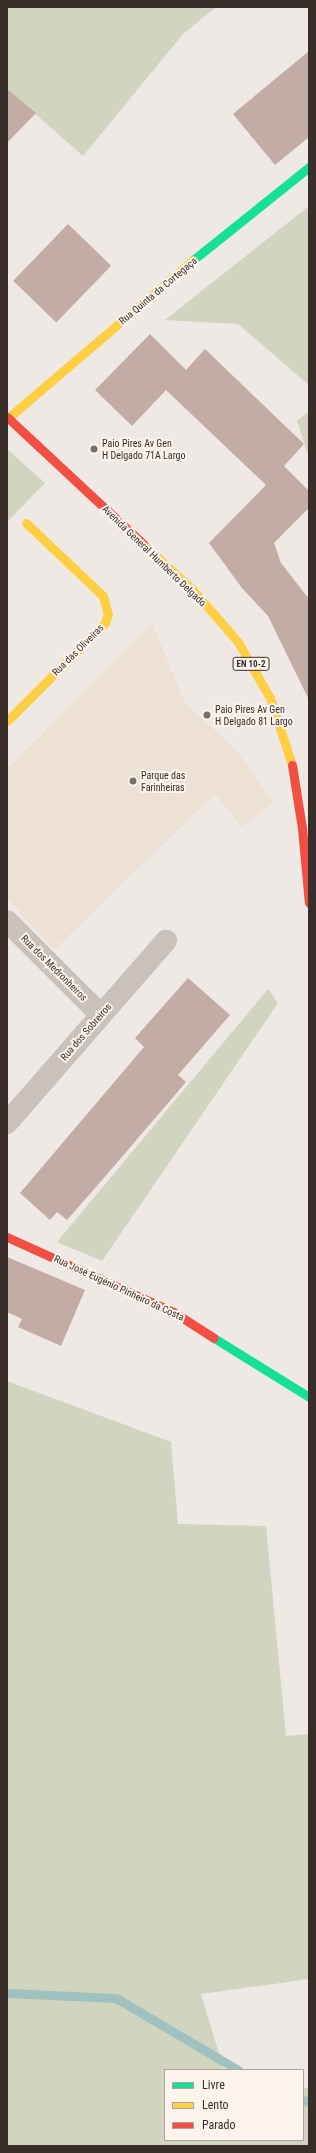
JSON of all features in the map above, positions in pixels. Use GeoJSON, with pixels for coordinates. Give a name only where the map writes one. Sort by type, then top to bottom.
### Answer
{"type":"FeatureCollection","features":[{"type":"Feature","properties":{"kind":"street","name":"Rua Quinta da Cortegaça"},"geometry":{"type":"LineString","coordinates":[[8,418],[176,274],[309,167]]}},
{"type":"Feature","properties":{"kind":"street","name":"Avenida General Humberto Delgado"},"geometry":{"type":"LineString","coordinates":[[8,418],[192,589],[238,642],[270,698],[291,757],[302,828],[309,903]]}},
{"type":"Feature","properties":{"kind":"street","name":"Rua das Oliveiras"},"geometry":{"type":"LineString","coordinates":[[7,721],[105,623],[108,614],[102,596],[26,523]]}},
{"type":"Feature","properties":{"kind":"street","name":"Rua dos Medronheiros"},"geometry":{"type":"LineString","coordinates":[[7,921],[101,1015]]}},
{"type":"Feature","properties":{"kind":"street","name":"Rua dos Sobreiros"},"geometry":{"type":"LineString","coordinates":[[7,1123],[166,941]]}},
{"type":"Feature","properties":{"kind":"street","name":"Rua José Eugénio Pinheiro da Costa"},"geometry":{"type":"LineString","coordinates":[[7,1237],[175,1312],[309,1397]]}},
{"type":"Feature","properties":{"kind":"green space"},"geometry":{"type":"Polygon","coordinates":[[[7,7],[216,7],[183,34],[83,156],[7,89],[7,7]]]}},
{"type":"Feature","properties":{"kind":"green space"},"geometry":{"type":"Polygon","coordinates":[[[309,206],[309,385],[238,324],[165,320],[309,206]]]}},
{"type":"Feature","properties":{"kind":"green space"},"geometry":{"type":"Polygon","coordinates":[[[309,411],[309,457],[297,421],[309,411]]]}},
{"type":"Feature","properties":{"kind":"green space"},"geometry":{"type":"Polygon","coordinates":[[[7,449],[45,483],[7,522],[7,449]]]}},
{"type":"Feature","properties":{"kind":"green space"},"geometry":{"type":"Polygon","coordinates":[[[268,989],[278,1003],[102,1261],[57,1242],[268,989]]]}},
{"type":"Feature","properties":{"kind":"green space"},"geometry":{"type":"Polygon","coordinates":[[[7,1381],[171,1442],[178,1524],[266,1526],[286,1736],[309,1734],[309,1979],[201,1994],[224,2069],[164,2069],[164,2141],[304,2141],[304,2088],[309,2088],[309,2146],[7,2146],[7,1381]]]}},
{"type":"Feature","properties":{"kind":"shaded area","name":"Parque das Farinheiras"},"geometry":{"type":"Polygon","coordinates":[[[152,623],[185,703],[236,750],[273,802],[242,827],[215,794],[54,950],[7,898],[7,769],[152,623]]]}},
{"type":"Feature","properties":{"kind":"building"},"geometry":{"type":"Polygon","coordinates":[[[309,51],[309,137],[275,165],[233,114],[309,51]]]}},
{"type":"Feature","properties":{"kind":"building"},"geometry":{"type":"Polygon","coordinates":[[[7,89],[36,113],[7,143],[7,89]]]}},
{"type":"Feature","properties":{"kind":"building"},"geometry":{"type":"Polygon","coordinates":[[[68,224],[111,266],[56,323],[13,281],[68,224]]]}},
{"type":"Feature","properties":{"kind":"building"},"geometry":{"type":"Polygon","coordinates":[[[150,334],[186,370],[205,349],[304,444],[284,466],[309,491],[309,508],[274,543],[281,563],[309,599],[309,700],[268,616],[242,588],[209,543],[266,485],[166,390],[132,426],[95,390],[150,334]]]}},
{"type":"Feature","properties":{"kind":"building"},"geometry":{"type":"Polygon","coordinates":[[[188,978],[230,1015],[178,1075],[186,1082],[67,1220],[57,1212],[50,1220],[20,1193],[144,1047],[135,1038],[188,978]]]}},
{"type":"Feature","properties":{"kind":"building"},"geometry":{"type":"Polygon","coordinates":[[[7,1257],[85,1290],[61,1346],[18,1327],[22,1319],[7,1312],[7,1257]]]}},
{"type":"Feature","properties":{"kind":"waterway"},"geometry":{"type":"LineString","coordinates":[[7,1993],[116,1998],[236,2069]]}},
{"type":"Feature","properties":{"kind":"waterway"},"geometry":{"type":"LineString","coordinates":[[304,2100],[309,2102]]}},
{"type":"Feature","properties":{"kind":"traffic: fast"},"geometry":{"type":"LineString","coordinates":[[193,260],[309,167]]}},
{"type":"Feature","properties":{"kind":"traffic: fast"},"geometry":{"type":"LineString","coordinates":[[214,1338],[309,1397]]}},
{"type":"Feature","properties":{"kind":"traffic: slow"},"geometry":{"type":"LineString","coordinates":[[8,418],[193,260]]}},
{"type":"Feature","properties":{"kind":"traffic: slow"},"geometry":{"type":"LineString","coordinates":[[7,721],[105,623],[108,614],[103,596],[26,523]]}},
{"type":"Feature","properties":{"kind":"traffic: slow"},"geometry":{"type":"LineString","coordinates":[[143,544],[192,589],[238,642],[270,698],[292,765]]}},
{"type":"Feature","properties":{"kind":"traffic: jam"},"geometry":{"type":"LineString","coordinates":[[7,417],[143,544]]}},
{"type":"Feature","properties":{"kind":"traffic: jam"},"geometry":{"type":"LineString","coordinates":[[292,765],[302,828],[309,903]]}},
{"type":"Feature","properties":{"kind":"traffic: jam"},"geometry":{"type":"LineString","coordinates":[[7,1237],[175,1313],[214,1338]]}},
{"type":"Feature","properties":{"kind":"place","name":"Paio Pires Av Gen H Delgado 71A Largo"},"geometry":{"type":"Point","coordinates":[94,449]}},
{"type":"Feature","properties":{"kind":"place","name":"Paio Pires Av Gen H Delgado 81 Largo"},"geometry":{"type":"Point","coordinates":[207,715]}},
{"type":"Feature","properties":{"kind":"place","name":"Parque das Farinheiras"},"geometry":{"type":"Point","coordinates":[133,781]}}]}
